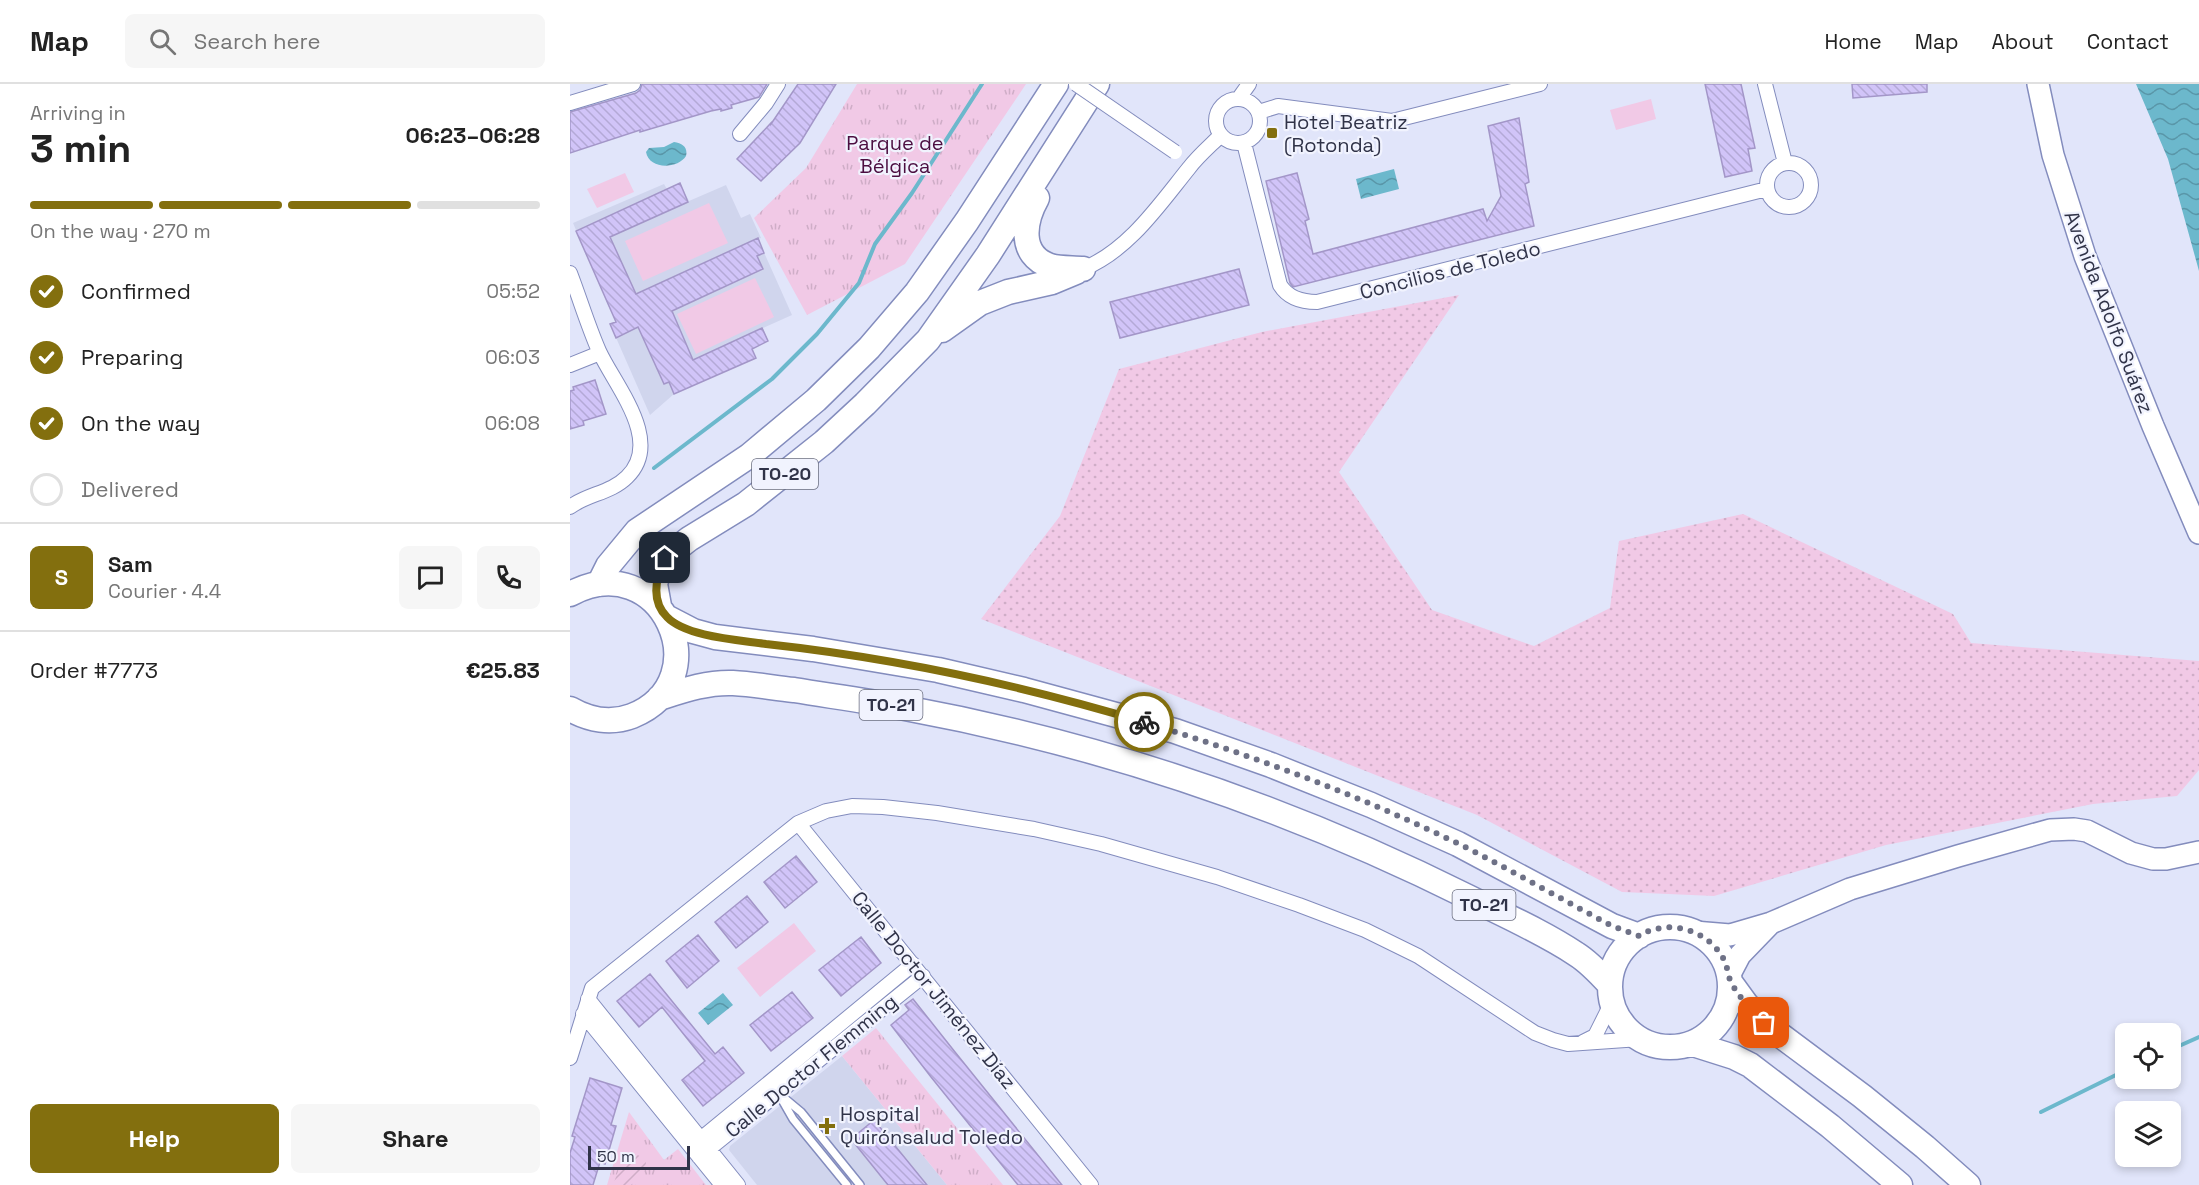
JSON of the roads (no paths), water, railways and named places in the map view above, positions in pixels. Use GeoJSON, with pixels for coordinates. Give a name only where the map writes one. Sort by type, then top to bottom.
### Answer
{"type":"FeatureCollection","features":[{"type":"Feature","properties":{"kind":"highway","name":"TO-20"},"geometry":{"type":"LineString","coordinates":[[580,588],[615,557],[637,531],[749,456],[816,400],[875,341],[917,292],[967,221],[1056,84]]}},
{"type":"Feature","properties":{"kind":"highway","name":"TO-20"},"geometry":{"type":"LineString","coordinates":[[570,709],[582,716],[602,721],[623,719],[643,711],[659,698],[671,680],[676,660],[675,638],[656,584],[665,558],[689,539],[746,504],[824,442],[928,340],[988,255],[1097,84]]}},
{"type":"Feature","properties":{"kind":"highway"},"geometry":{"type":"LineString","coordinates":[[1076,117],[1061,157],[1026,222],[1026,236],[1036,257],[1044,264],[1053,267],[1083,269]]}},
{"type":"Feature","properties":{"kind":"highway"},"geometry":{"type":"LineString","coordinates":[[928,340],[980,303],[1008,292],[1052,282],[1083,269]]}},
{"type":"Feature","properties":{"kind":"highway","name":"TO-20"},"geometry":{"type":"LineString","coordinates":[[580,588],[616,584],[632,588],[647,595],[664,612]]}},
{"type":"Feature","properties":{"kind":"highway","name":"TO-21"},"geometry":{"type":"LineString","coordinates":[[664,612],[693,632],[938,670],[1035,693],[1175,731],[1282,769],[1371,805],[1458,844],[1612,926],[1639,936]]}},
{"type":"Feature","properties":{"kind":"highway","name":"TO-21"},"geometry":{"type":"LineString","coordinates":[[659,698],[693,687],[733,683],[867,701],[942,715],[1057,742],[1131,763],[1190,782],[1348,841],[1425,876],[1577,954],[1611,994],[1617,1017],[1627,1030],[1652,1045],[1666,1048],[1693,1044],[1734,1057],[1750,1065],[1830,1126],[1900,1185]]}},
{"type":"Feature","properties":{"kind":"highway"},"geometry":{"type":"LineString","coordinates":[[1611,994],[1611,973],[1621,952],[1639,936],[1656,928],[1676,927],[1694,932],[1707,939],[1717,950],[1725,962],[1730,979],[1746,1004],[1764,1023],[1862,1096],[1968,1185]]}},
{"type":"Feature","properties":{"kind":"highway"},"geometry":{"type":"LineString","coordinates":[[1693,1044],[1712,1031],[1725,1012],[1730,997],[1730,979]]}},
{"type":"Feature","properties":{"kind":"main road","name":"Avenida Adolfo Suárez"},"geometry":{"type":"LineString","coordinates":[[2038,84],[2053,155],[2085,256],[2153,426],[2199,533]]}},
{"type":"Feature","properties":{"kind":"main road"},"geometry":{"type":"LineString","coordinates":[[1694,932],[1730,935],[1771,923],[1850,890],[1947,859],[2050,830],[2087,831],[2141,857],[2166,859],[2199,852]]}},
{"type":"Feature","properties":{"kind":"main road"},"geometry":{"type":"LineString","coordinates":[[2177,857],[2199,839]]}},
{"type":"Feature","properties":{"kind":"main road"},"geometry":{"type":"LineString","coordinates":[[1730,979],[1740,955],[1771,923]]}},
{"type":"Feature","properties":{"kind":"street"},"geometry":{"type":"LineString","coordinates":[[570,103],[633,84]]}},
{"type":"Feature","properties":{"kind":"street"},"geometry":{"type":"LineString","coordinates":[[740,134],[766,104],[778,84]]}},
{"type":"Feature","properties":{"kind":"street"},"geometry":{"type":"LineString","coordinates":[[1076,84],[1174,152]]}},
{"type":"Feature","properties":{"kind":"street"},"geometry":{"type":"LineString","coordinates":[[1239,98],[1249,84]]}},
{"type":"Feature","properties":{"kind":"street"},"geometry":{"type":"LineString","coordinates":[[1259,112],[1278,106],[1392,121],[1540,84]]}},
{"type":"Feature","properties":{"kind":"street"},"geometry":{"type":"LineString","coordinates":[[1765,84],[1785,163]]}},
{"type":"Feature","properties":{"kind":"street"},"geometry":{"type":"LineString","coordinates":[[1239,98],[1251,102],[1259,112],[1260,127],[1257,134],[1244,143],[1231,142],[1221,135],[1216,121],[1220,107],[1232,99],[1239,98]]}},
{"type":"Feature","properties":{"kind":"street"},"geometry":{"type":"LineString","coordinates":[[1083,269],[1110,255],[1135,233],[1190,166],[1221,135]]}},
{"type":"Feature","properties":{"kind":"street","name":"Concilios de Toledo"},"geometry":{"type":"LineString","coordinates":[[1244,143],[1280,285],[1289,295],[1306,302],[1317,302],[1372,289],[1767,189]]}},
{"type":"Feature","properties":{"kind":"street"},"geometry":{"type":"LineString","coordinates":[[1785,163],[1798,165],[1808,174],[1810,188],[1805,200],[1793,207],[1786,207],[1773,201],[1767,189],[1769,175],[1778,165],[1785,163]]}},
{"type":"Feature","properties":{"kind":"street"},"geometry":{"type":"LineString","coordinates":[[570,273],[600,353],[619,384],[640,436],[636,464],[628,476],[609,490],[578,501],[570,507]]}},
{"type":"Feature","properties":{"kind":"street"},"geometry":{"type":"LineString","coordinates":[[570,365],[600,353]]}},
{"type":"Feature","properties":{"kind":"street"},"geometry":{"type":"LineString","coordinates":[[570,1058],[592,988],[798,823],[826,811],[852,806],[937,813],[1034,830],[1101,844],[1218,877],[1365,930],[1418,956],[1535,1033],[1568,1044],[1640,1039]]}},
{"type":"Feature","properties":{"kind":"street","name":"Calle Doctor Jiménez Díaz"},"geometry":{"type":"LineString","coordinates":[[798,823],[1091,1185]]}},
{"type":"Feature","properties":{"kind":"street","name":"Calle Doctor Flemming"},"geometry":{"type":"LineString","coordinates":[[774,1088],[913,964]]}},
{"type":"Feature","properties":{"kind":"street","name":"Calle Doctor Flemming"},"geometry":{"type":"LineString","coordinates":[[700,1147],[923,976]]}},
{"type":"Feature","properties":{"kind":"street"},"geometry":{"type":"LineString","coordinates":[[1581,1043],[1595,1036],[1611,994]]}},
{"type":"Feature","properties":{"kind":"street"},"geometry":{"type":"LineString","coordinates":[[588,999],[700,1147],[722,1185]]}},
{"type":"Feature","properties":{"kind":"street"},"geometry":{"type":"LineString","coordinates":[[583,1014],[700,1147],[738,1185]]}},
{"type":"Feature","properties":{"kind":"lane"},"geometry":{"type":"LineString","coordinates":[[774,1088],[793,1119],[847,1185]]}},
{"type":"Feature","properties":{"kind":"lane"},"geometry":{"type":"LineString","coordinates":[[774,1088],[801,1112],[860,1185]]}},
{"type":"Feature","properties":{"kind":"water"},"geometry":{"type":"Polygon","coordinates":[[[2136,84],[2199,84],[2199,271],[2168,159],[2136,84]]]}},
{"type":"Feature","properties":{"kind":"water"},"geometry":{"type":"Polygon","coordinates":[[[674,142],[685,148],[686,156],[682,160],[664,166],[648,158],[646,152],[649,148],[664,147],[674,142]]]}},
{"type":"Feature","properties":{"kind":"water"},"geometry":{"type":"Polygon","coordinates":[[[1394,169],[1399,189],[1361,199],[1356,179],[1394,169]]]}},
{"type":"Feature","properties":{"kind":"water"},"geometry":{"type":"Polygon","coordinates":[[[723,993],[733,1005],[708,1025],[698,1013],[723,993]]]}},
{"type":"Feature","properties":{"kind":"waterway"},"geometry":{"type":"LineString","coordinates":[[654,468],[772,379],[817,334],[859,283],[875,244],[912,193],[982,84]]}},
{"type":"Feature","properties":{"kind":"waterway"},"geometry":{"type":"LineString","coordinates":[[2181,1045],[2199,1037]]}},
{"type":"Feature","properties":{"kind":"waterway"},"geometry":{"type":"LineString","coordinates":[[2041,1112],[2115,1075]]}},
{"type":"Feature","properties":{"kind":"place","name":"Hotel Beatriz (Rotonda)"},"geometry":{"type":"Point","coordinates":[1272,133]}},
{"type":"Feature","properties":{"kind":"place","name":"Hospital Quirónsalud Toledo"},"geometry":{"type":"Point","coordinates":[827,1126]}},
{"type":"Feature","properties":{"kind":"park label","name":"Parque de Bélgica"},"geometry":{"type":"Point","coordinates":[895,154]}}]}
